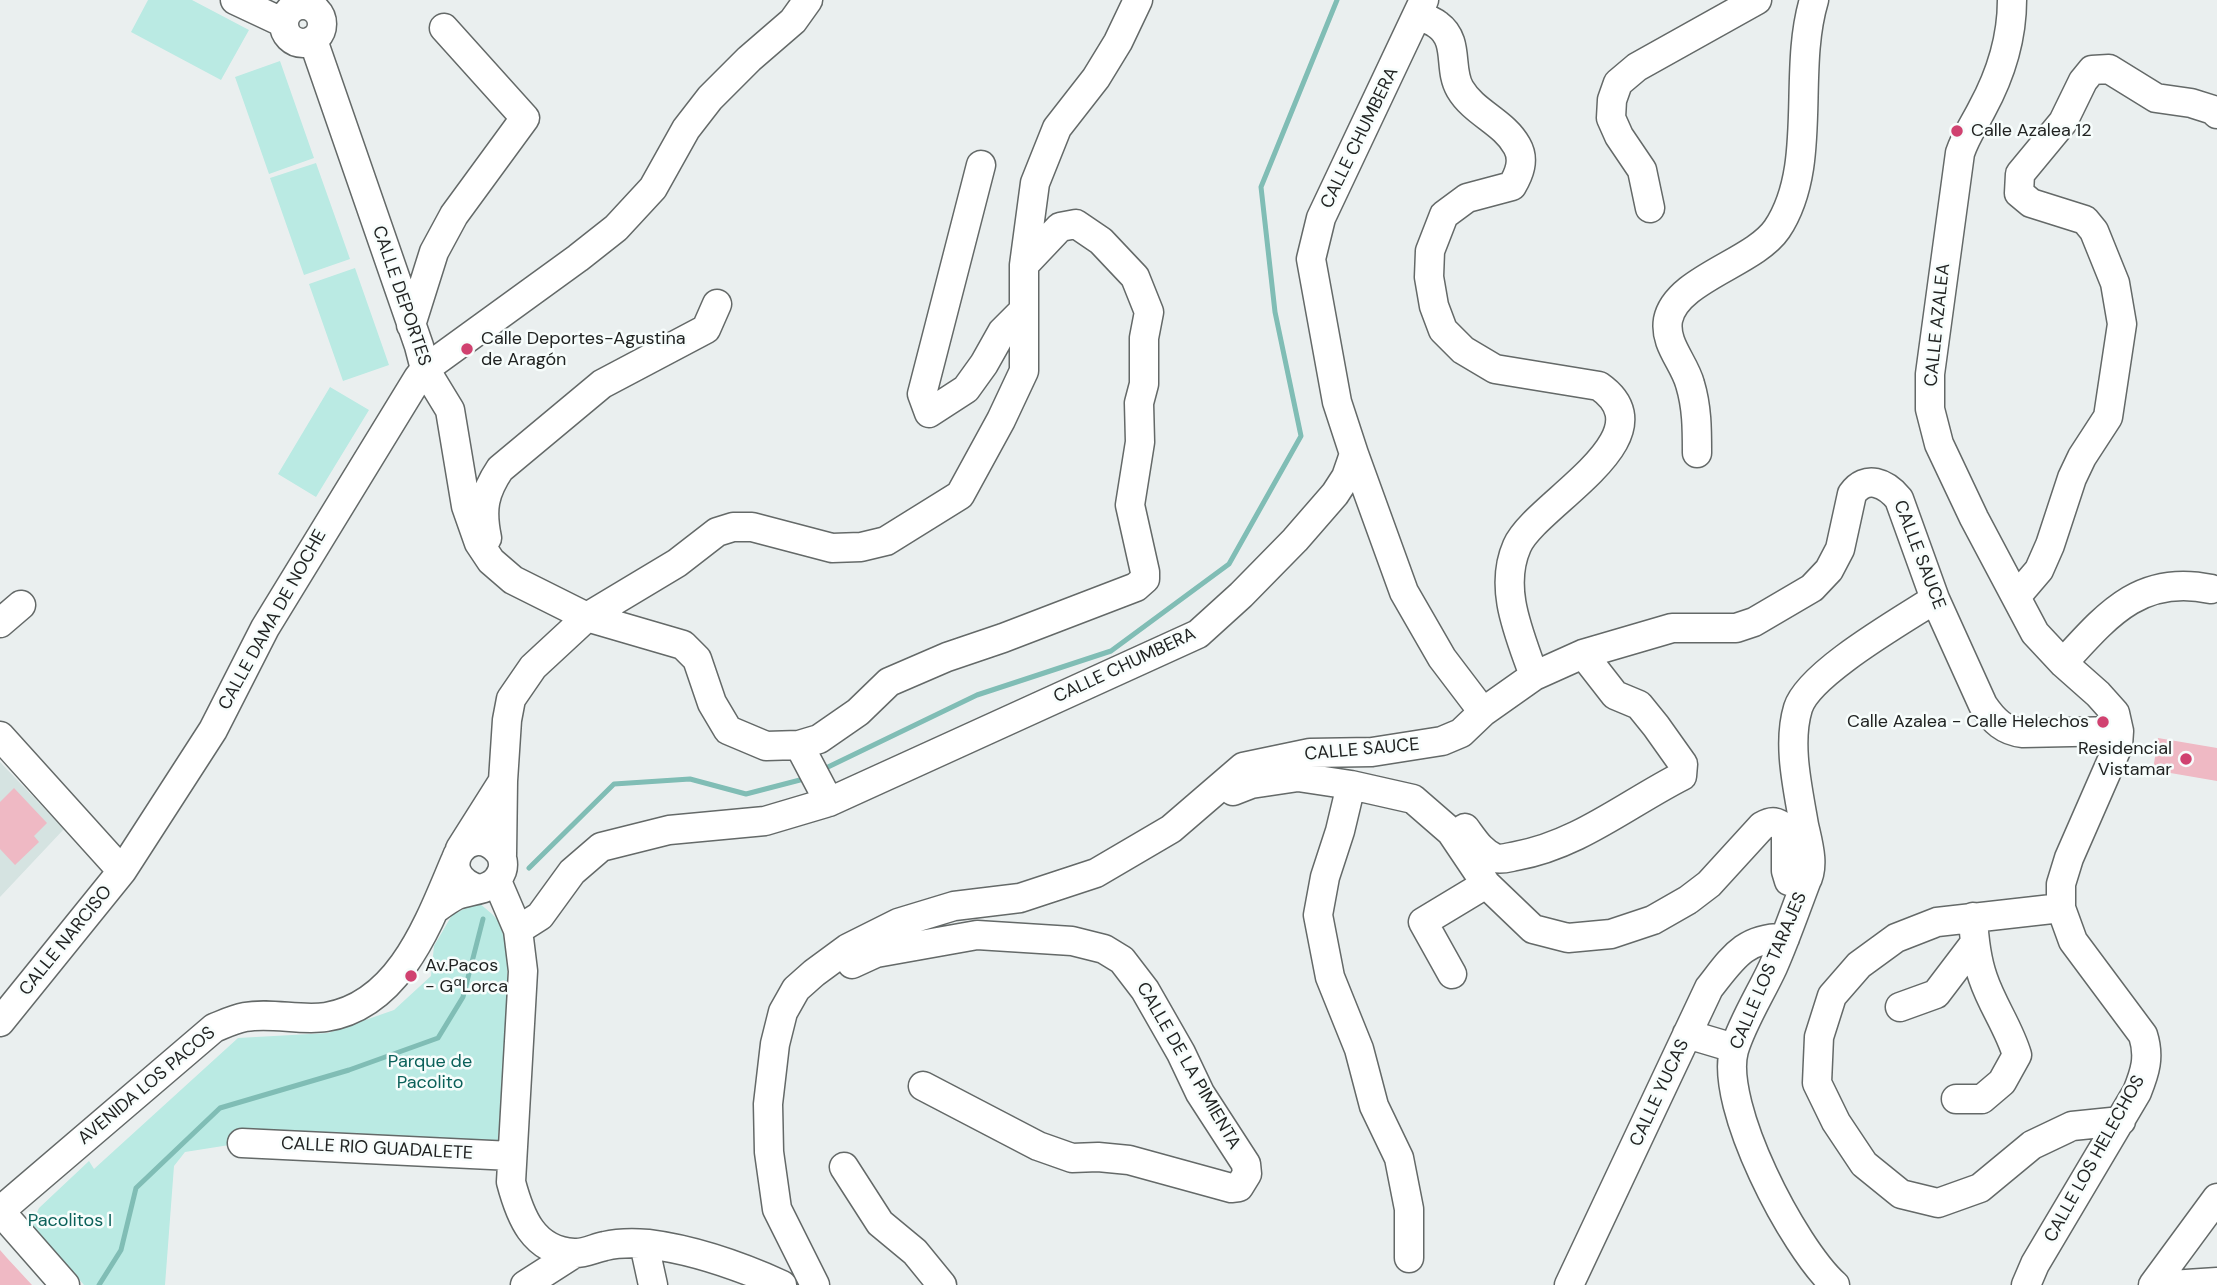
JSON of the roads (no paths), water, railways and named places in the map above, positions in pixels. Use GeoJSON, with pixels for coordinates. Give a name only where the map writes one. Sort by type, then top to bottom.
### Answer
{"type":"FeatureCollection","features":[{"type":"Feature","properties":{"kind":"street"},"geometry":{"type":"LineString","coordinates":[[235,0],[284,23]]}},
{"type":"Feature","properties":{"kind":"street","name":"CALLE DAMA DE NOCHE"},"geometry":{"type":"LineString","coordinates":[[122,872],[214,730],[265,628],[409,389],[425,369],[616,228],[653,188],[687,129],[710,98],[793,21],[808,0]]}},
{"type":"Feature","properties":{"kind":"street","name":"AVENIDA LOS PACOS"},"geometry":{"type":"LineString","coordinates":[[492,875],[511,699],[533,667],[587,617],[677,563],[717,532],[733,527],[752,527],[832,548],[861,547],[886,541],[960,495],[1024,371],[1024,265],[1035,183],[1057,128],[1096,78],[1118,42],[1138,0]]}},
{"type":"Feature","properties":{"kind":"street"},"geometry":{"type":"LineString","coordinates":[[1650,208],[1642,170],[1619,136],[1611,118],[1612,100],[1618,83],[1637,67],[1757,0]]}},
{"type":"Feature","properties":{"kind":"street"},"geometry":{"type":"LineString","coordinates":[[1697,453],[1697,412],[1690,382],[1670,342],[1667,328],[1669,316],[1677,301],[1701,282],[1756,249],[1776,231],[1788,209],[1802,152],[1802,75],[1814,0]]}},
{"type":"Feature","properties":{"kind":"street","name":"CALLE AZALEA"},"geometry":{"type":"LineString","coordinates":[[2012,0],[2008,47],[1982,110],[1967,133],[1960,153],[1930,374],[1930,409],[1939,444],[1974,518],[2035,633],[2115,713],[2119,731]]}},
{"type":"Feature","properties":{"kind":"street"},"geometry":{"type":"LineString","coordinates":[[306,2],[320,16],[322,25],[313,40],[300,43],[288,36],[284,23],[287,13],[306,2]]}},
{"type":"Feature","properties":{"kind":"street"},"geometry":{"type":"LineString","coordinates":[[1421,8],[1448,37],[1453,52],[1453,70],[1467,101],[1502,128],[1518,146],[1521,159],[1519,173],[1512,186],[1467,198],[1444,215],[1430,251],[1429,277],[1434,306],[1443,330],[1463,350],[1495,369],[1599,386],[1612,396],[1620,410],[1619,426],[1612,443],[1592,471],[1530,527],[1517,544],[1510,567],[1510,594],[1517,627],[1534,676]]}},
{"type":"Feature","properties":{"kind":"street","name":"CALLE CHUMBERA"},"geometry":{"type":"LineString","coordinates":[[518,930],[540,916],[572,872],[601,847],[669,831],[765,821],[829,802],[1198,634],[1241,595],[1303,530],[1346,477],[1354,454],[1338,401],[1311,259],[1321,218],[1421,8]]}},
{"type":"Feature","properties":{"kind":"street"},"geometry":{"type":"LineString","coordinates":[[411,325],[435,252],[454,215],[525,118],[444,28]]}},
{"type":"Feature","properties":{"kind":"street","name":"CALLE DEPORTES"},"geometry":{"type":"LineString","coordinates":[[313,40],[425,369],[450,410],[466,506],[479,543],[491,561],[513,580],[587,617]]}},
{"type":"Feature","properties":{"kind":"street"},"geometry":{"type":"LineString","coordinates":[[2016,597],[2039,570],[2072,478],[2108,417],[2122,324],[2115,284],[2094,231],[2085,220],[2031,203],[2019,192],[2020,174],[2063,122],[2083,80],[2092,70],[2109,69],[2156,98],[2191,103],[2217,114]]}},
{"type":"Feature","properties":{"kind":"street"},"geometry":{"type":"LineString","coordinates":[[981,165],[922,394],[929,412],[966,389],[984,364],[1002,331],[1023,310]]}},
{"type":"Feature","properties":{"kind":"street"},"geometry":{"type":"LineString","coordinates":[[587,617],[683,645],[697,659],[712,703],[728,730],[766,746],[799,745],[819,739],[858,712],[889,682],[947,657],[1141,584],[1145,572],[1130,505],[1140,442],[1139,403],[1144,384],[1144,338],[1149,312],[1135,277],[1101,241],[1076,224],[1060,228],[1024,265]]}},
{"type":"Feature","properties":{"kind":"street"},"geometry":{"type":"LineString","coordinates":[[491,561],[484,526],[484,503],[489,487],[500,469],[602,384],[706,329],[717,304]]}},
{"type":"Feature","properties":{"kind":"street"},"geometry":{"type":"LineString","coordinates":[[1354,454],[1405,592],[1441,658],[1483,712]]}},
{"type":"Feature","properties":{"kind":"street","name":"CALLE SAUCE"},"geometry":{"type":"LineString","coordinates":[[815,1285],[777,1209],[769,1152],[768,1104],[775,1044],[783,1012],[796,989],[822,967],[848,948],[898,923],[954,906],[1020,898],[1096,873],[1171,829],[1243,767],[1310,753],[1372,752],[1442,741],[1461,733],[1483,712],[1534,676],[1583,654],[1672,628],[1736,628],[1754,622],[1812,588],[1829,570],[1840,550],[1852,494],[1857,486],[1866,482],[1880,483],[1891,489],[1899,499],[1935,599],[1983,705],[1993,719],[2009,731],[2023,733],[2119,731]]}},
{"type":"Feature","properties":{"kind":"street"},"geometry":{"type":"LineString","coordinates":[[2063,663],[2103,619],[2122,605],[2159,588],[2187,584],[2211,589]]}},
{"type":"Feature","properties":{"kind":"street","name":"CALLE LOS TARAJES"},"geometry":{"type":"LineString","coordinates":[[1835,1285],[1809,1255],[1777,1205],[1755,1157],[1733,1087],[1731,1068],[1734,1048],[1785,938],[1810,875],[1810,854],[1795,763],[1794,730],[1798,706],[1814,684],[1874,638],[1935,599]]}},
{"type":"Feature","properties":{"kind":"street"},"geometry":{"type":"LineString","coordinates":[[1372,752],[1388,779],[1423,790],[1449,809],[1482,851],[1498,859],[1540,852],[1567,842],[1682,776],[1682,764],[1639,705],[1615,695],[1583,654]]}},
{"type":"Feature","properties":{"kind":"street","name":"CALLE LOS HELECHOS"},"geometry":{"type":"LineString","coordinates":[[2026,1285],[2035,1264],[2121,1121],[2146,1071],[2148,1050],[2143,1035],[2073,940],[2060,908],[2061,884],[2069,858],[2115,758],[2119,731]]}},
{"type":"Feature","properties":{"kind":"street","name":"CALLE NARCISO"},"geometry":{"type":"LineString","coordinates":[[0,736],[122,872],[0,1021]]}},
{"type":"Feature","properties":{"kind":"street"},"geometry":{"type":"LineString","coordinates":[[799,745],[829,802]]}},
{"type":"Feature","properties":{"kind":"street"},"geometry":{"type":"LineString","coordinates":[[1201,803],[1251,784],[1298,777],[1351,785],[1413,799],[1451,832],[1486,884],[1533,929],[1568,937],[1611,934],[1653,920],[1688,900],[1709,884],[1762,826],[1770,821],[1779,822],[1786,829],[1786,871],[1789,881],[1797,884],[1806,882]]}},
{"type":"Feature","properties":{"kind":"street","name":"AVENIDA LOS PACOS"},"geometry":{"type":"LineString","coordinates":[[0,1211],[214,1028],[245,1017],[326,1017],[360,1005],[386,987],[407,960],[434,909],[457,855],[503,781]]}},
{"type":"Feature","properties":{"kind":"street"},"geometry":{"type":"LineString","coordinates":[[1351,785],[1325,877],[1318,915],[1330,977],[1359,1049],[1374,1106],[1399,1158],[1409,1209],[1409,1258]]}},
{"type":"Feature","properties":{"kind":"street"},"geometry":{"type":"LineString","coordinates":[[492,875],[465,884],[457,874],[457,855],[474,840],[491,842],[492,875],[518,930],[523,971],[511,1182],[519,1211],[536,1238],[553,1249],[575,1253]]}},
{"type":"Feature","properties":{"kind":"street"},"geometry":{"type":"LineString","coordinates":[[434,909],[492,875]]}},
{"type":"Feature","properties":{"kind":"street"},"geometry":{"type":"LineString","coordinates":[[1452,974],[1423,922],[1486,884]]}},
{"type":"Feature","properties":{"kind":"street"},"geometry":{"type":"LineString","coordinates":[[2060,908],[1974,930],[1937,922],[1896,938],[1859,965],[1832,996],[1819,1037],[1817,1083],[1836,1122],[1864,1164],[1901,1194],[1938,1203],[1980,1188],[2032,1145],[2072,1126],[2121,1121]]}},
{"type":"Feature","properties":{"kind":"street"},"geometry":{"type":"LineString","coordinates":[[1900,1007],[1936,994],[1974,930]]}},
{"type":"Feature","properties":{"kind":"street"},"geometry":{"type":"LineString","coordinates":[[1956,1099],[1982,1099],[2002,1082],[2017,1055],[1983,978],[1974,930]]}},
{"type":"Feature","properties":{"kind":"street","name":"CALLE DE LA PIMIENTA"},"geometry":{"type":"LineString","coordinates":[[822,967],[838,968],[854,964],[876,953],[977,935],[1072,941],[1104,949],[1122,960],[1145,990],[1200,1093],[1245,1164],[1247,1174],[1239,1187],[1231,1188],[1129,1160],[1072,1158],[1038,1146],[923,1086]]}},
{"type":"Feature","properties":{"kind":"street","name":"CALLE YUCAS"},"geometry":{"type":"LineString","coordinates":[[1569,1285],[1709,988],[1737,952],[1765,937],[1785,938]]}},
{"type":"Feature","properties":{"kind":"street"},"geometry":{"type":"LineString","coordinates":[[1688,1034],[1734,1048]]}},
{"type":"Feature","properties":{"kind":"street","name":"CALLE RIO GUADALETE"},"geometry":{"type":"LineString","coordinates":[[242,1143],[512,1156]]}},
{"type":"Feature","properties":{"kind":"street"},"geometry":{"type":"LineString","coordinates":[[844,1167],[880,1223],[915,1252],[942,1285]]}},
{"type":"Feature","properties":{"kind":"street"},"geometry":{"type":"LineString","coordinates":[[2153,1285],[2217,1198]]}},
{"type":"Feature","properties":{"kind":"street"},"geometry":{"type":"LineString","coordinates":[[0,1211],[65,1285]]}},
{"type":"Feature","properties":{"kind":"street"},"geometry":{"type":"LineString","coordinates":[[644,1244],[653,1285]]}},
{"type":"Feature","properties":{"kind":"street"},"geometry":{"type":"LineString","coordinates":[[525,1285],[575,1253],[609,1245],[644,1244],[690,1252],[755,1273],[782,1285]]}},
{"type":"Feature","properties":{"kind":"street"},"geometry":{"type":"LineString","coordinates":[[2171,1285],[2217,1282]]}},
{"type":"Feature","properties":{"kind":"waterway"},"geometry":{"type":"LineString","coordinates":[[828,767],[977,695],[1111,651],[1229,564],[1301,436],[1275,312],[1261,187],[1337,0]]}},
{"type":"Feature","properties":{"kind":"waterway"},"geometry":{"type":"LineString","coordinates":[[529,868],[614,784],[690,779],[746,794],[800,780]]}},
{"type":"Feature","properties":{"kind":"waterway"},"geometry":{"type":"LineString","coordinates":[[99,1285],[121,1250],[136,1188],[220,1108],[349,1070],[438,1038],[463,997],[483,919]]}},
{"type":"Feature","properties":{"kind":"place","name":"Calle Azalea 12"},"geometry":{"type":"Point","coordinates":[1957,131]}},
{"type":"Feature","properties":{"kind":"place","name":"Calle Deportes-Agustina de Aragón"},"geometry":{"type":"Point","coordinates":[467,349]}},
{"type":"Feature","properties":{"kind":"place","name":"Calle Azalea - Calle Helechos"},"geometry":{"type":"Point","coordinates":[2103,722]}},
{"type":"Feature","properties":{"kind":"place","name":"Residencial Vistamar"},"geometry":{"type":"Point","coordinates":[2186,759]}},
{"type":"Feature","properties":{"kind":"place","name":"Av.Pacos - GªLorca"},"geometry":{"type":"Point","coordinates":[411,976]}},
{"type":"Feature","properties":{"kind":"park label","name":"Parque de Pacolito"},"geometry":{"type":"Point","coordinates":[430,1072]}},
{"type":"Feature","properties":{"kind":"park label","name":"Pacolitos I"},"geometry":{"type":"Point","coordinates":[70,1221]}}]}
